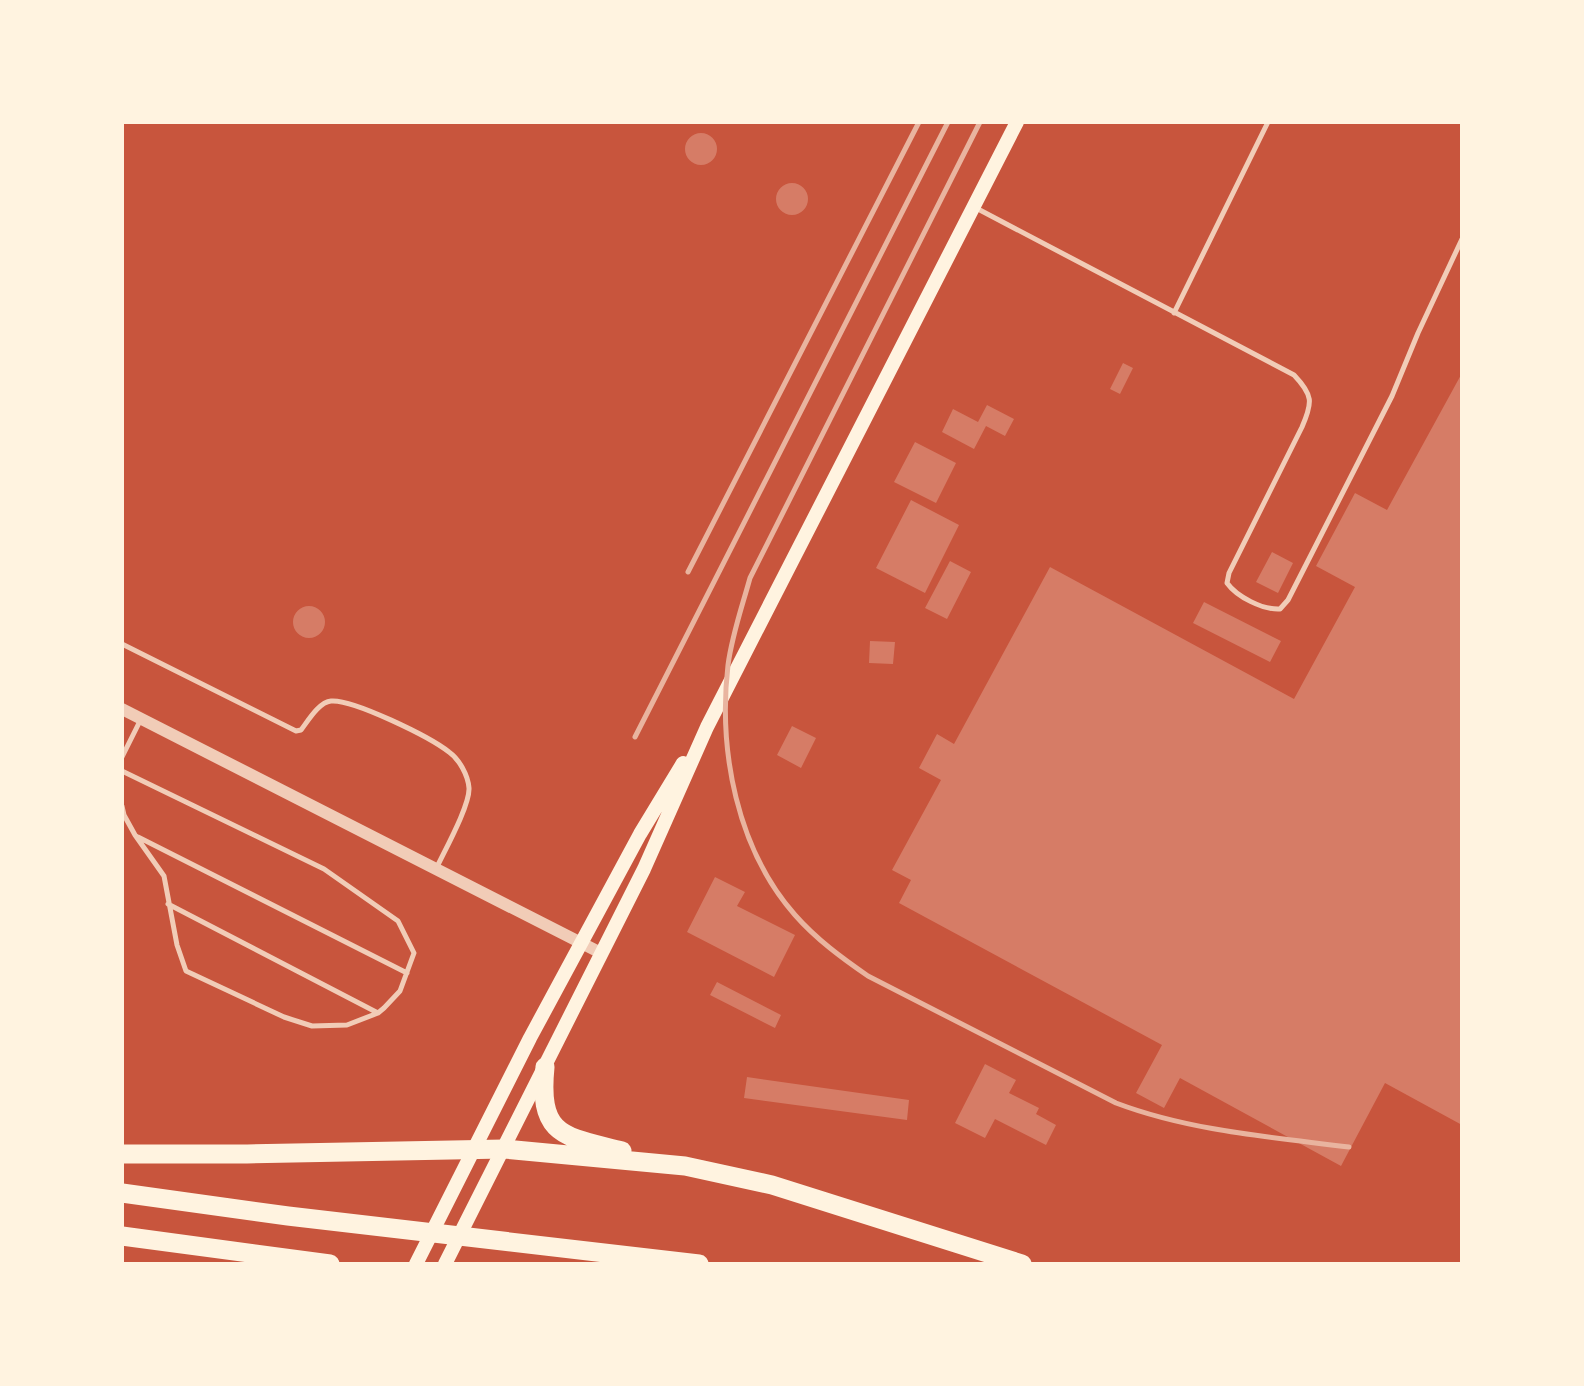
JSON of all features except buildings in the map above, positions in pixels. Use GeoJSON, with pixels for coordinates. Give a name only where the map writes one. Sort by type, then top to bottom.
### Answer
{"type":"FeatureCollection","features":[{"type":"Feature","properties":{"kind":"highway"},"geometry":{"type":"LineString","coordinates":[[545,1068],[543,1102],[557,1129],[600,1145],[772,1185],[1022,1264]]}},
{"type":"Feature","properties":{"kind":"highway"},"geometry":{"type":"LineString","coordinates":[[122,1153],[247,1154],[504,1149],[684,1166]]}},
{"type":"Feature","properties":{"kind":"highway"},"geometry":{"type":"LineString","coordinates":[[122,1193],[377,1227],[699,1264]]}},
{"type":"Feature","properties":{"kind":"highway"},"geometry":{"type":"LineString","coordinates":[[122,1236],[330,1264]]}},
{"type":"Feature","properties":{"kind":"main road"},"geometry":{"type":"LineString","coordinates":[[445,1264],[644,869],[707,727],[1017,122]]}},
{"type":"Feature","properties":{"kind":"main road"},"geometry":{"type":"LineString","coordinates":[[416,1264],[639,835],[707,727]]}},
{"type":"Feature","properties":{"kind":"street"},"geometry":{"type":"LineString","coordinates":[[122,709],[601,953]]}},
{"type":"Feature","properties":{"kind":"lane"},"geometry":{"type":"LineString","coordinates":[[1174,313],[1268,122]]}},
{"type":"Feature","properties":{"kind":"lane"},"geometry":{"type":"LineString","coordinates":[[973,207],[1294,375],[1309,391],[1310,408],[1228,573],[1227,583],[1233,591],[1269,610],[1280,609],[1288,600],[1392,396],[1461,239]]}},
{"type":"Feature","properties":{"kind":"lane"},"geometry":{"type":"LineString","coordinates":[[122,644],[296,730],[301,730],[323,704],[332,701],[348,704],[407,727],[449,752],[464,773],[469,789],[436,870]]}},
{"type":"Feature","properties":{"kind":"lane"},"geometry":{"type":"LineString","coordinates":[[122,757],[141,719]]}},
{"type":"Feature","properties":{"kind":"lane"},"geometry":{"type":"LineString","coordinates":[[122,771],[324,869],[398,921],[414,953],[400,990],[378,1013],[347,1025],[312,1026],[284,1017],[187,971],[177,945],[164,876],[135,835],[122,806]]}},
{"type":"Feature","properties":{"kind":"lane"},"geometry":{"type":"LineString","coordinates":[[135,835],[407,973]]}},
{"type":"Feature","properties":{"kind":"lane"},"geometry":{"type":"LineString","coordinates":[[168,904],[378,1013]]}},
{"type":"Feature","properties":{"kind":"railway"},"geometry":{"type":"LineString","coordinates":[[688,572],[919,122]]}},
{"type":"Feature","properties":{"kind":"railway"},"geometry":{"type":"LineString","coordinates":[[635,737],[948,122]]}},
{"type":"Feature","properties":{"kind":"railway"},"geometry":{"type":"LineString","coordinates":[[980,122],[750,578],[732,643],[726,698],[730,764],[736,798],[746,830],[775,889],[795,915],[820,940],[868,976],[1116,1103],[1144,1113],[1202,1127],[1349,1147]]}}]}
